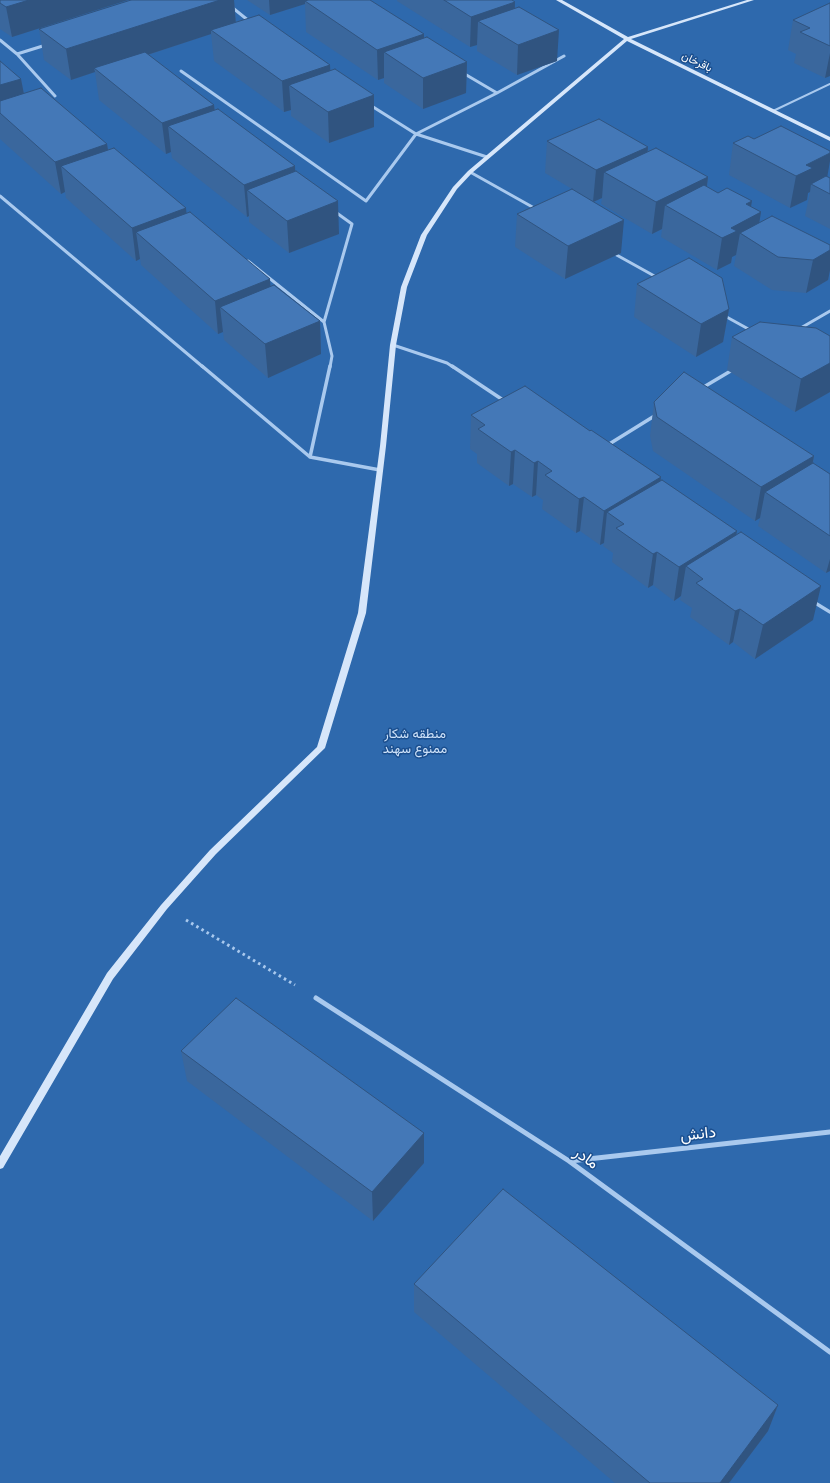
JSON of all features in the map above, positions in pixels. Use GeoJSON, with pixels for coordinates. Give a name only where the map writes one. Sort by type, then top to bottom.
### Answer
{"type":"FeatureCollection","features":[{"type":"Feature","properties":{"kind":"street"},"geometry":{"type":"LineString","coordinates":[[223,0],[250,22]]}},
{"type":"Feature","properties":{"kind":"street","name":"باقرخان"},"geometry":{"type":"LineString","coordinates":[[558,0],[627,39],[830,139]]}},
{"type":"Feature","properties":{"kind":"street"},"geometry":{"type":"LineString","coordinates":[[0,1165],[110,976],[164,907],[213,852],[321,748],[362,613],[380,470],[393,345],[404,287],[424,235],[455,188],[470,172],[627,39],[752,0]]}},
{"type":"Feature","properties":{"kind":"street"},"geometry":{"type":"LineString","coordinates":[[0,40],[17,54],[55,96]]}},
{"type":"Feature","properties":{"kind":"street"},"geometry":{"type":"LineString","coordinates":[[17,54],[47,45]]}},
{"type":"Feature","properties":{"kind":"street"},"geometry":{"type":"LineString","coordinates":[[181,71],[366,201],[416,134],[497,93],[564,56],[558,52]]}},
{"type":"Feature","properties":{"kind":"street"},"geometry":{"type":"LineString","coordinates":[[457,69],[497,93]]}},
{"type":"Feature","properties":{"kind":"street"},"geometry":{"type":"LineString","coordinates":[[364,100],[416,134],[487,157]]}},
{"type":"Feature","properties":{"kind":"street"},"geometry":{"type":"LineString","coordinates":[[470,172],[539,211]]}},
{"type":"Feature","properties":{"kind":"street"},"geometry":{"type":"LineString","coordinates":[[0,196],[310,457],[380,470]]}},
{"type":"Feature","properties":{"kind":"street"},"geometry":{"type":"LineString","coordinates":[[310,457],[332,356],[324,322],[352,224],[333,210]]}},
{"type":"Feature","properties":{"kind":"street"},"geometry":{"type":"LineString","coordinates":[[609,250],[664,281]]}},
{"type":"Feature","properties":{"kind":"street"},"geometry":{"type":"LineString","coordinates":[[243,257],[324,322]]}},
{"type":"Feature","properties":{"kind":"street"},"geometry":{"type":"LineString","coordinates":[[796,332],[830,311]]}},
{"type":"Feature","properties":{"kind":"street"},"geometry":{"type":"LineString","coordinates":[[720,313],[754,332]]}},
{"type":"Feature","properties":{"kind":"street"},"geometry":{"type":"LineString","coordinates":[[393,345],[447,363],[512,405]]}},
{"type":"Feature","properties":{"kind":"street"},"geometry":{"type":"LineString","coordinates":[[696,392],[735,368]]}},
{"type":"Feature","properties":{"kind":"street"},"geometry":{"type":"LineString","coordinates":[[603,448],[662,412]]}},
{"type":"Feature","properties":{"kind":"street"},"geometry":{"type":"LineString","coordinates":[[810,599],[830,612]]}},
{"type":"Feature","properties":{"kind":"street","name":"مادر"},"geometry":{"type":"LineString","coordinates":[[316,998],[569,1161],[830,1352]]}},
{"type":"Feature","properties":{"kind":"street","name":"دانش"},"geometry":{"type":"LineString","coordinates":[[569,1161],[830,1132]]}},
{"type":"Feature","properties":{"kind":"lane"},"geometry":{"type":"LineString","coordinates":[[773,111],[830,84]]}},
{"type":"Feature","properties":{"kind":"path"},"geometry":{"type":"LineString","coordinates":[[164,907],[316,998]]}},
{"type":"Feature","properties":{"kind":"green space","name":"منطقه شکار ممنوع سهند"},"geometry":{"type":"Polygon","coordinates":[[[0,0],[830,0],[830,1483],[0,1483],[0,0]]]}},
{"type":"Feature","properties":{"kind":"building"},"geometry":{"type":"Polygon","coordinates":[[[0,0],[29,0],[6,7],[0,3],[0,0]]]}},
{"type":"Feature","properties":{"kind":"building"},"geometry":{"type":"Polygon","coordinates":[[[131,0],[220,0],[66,49],[39,29],[131,0]]]}},
{"type":"Feature","properties":{"kind":"building"},"geometry":{"type":"Polygon","coordinates":[[[370,0],[424,34],[377,50],[305,1],[370,0]]]}},
{"type":"Feature","properties":{"kind":"building"},"geometry":{"type":"Polygon","coordinates":[[[444,0],[512,0],[515,2],[471,17],[444,0]]]}},
{"type":"Feature","properties":{"kind":"building"},"geometry":{"type":"Polygon","coordinates":[[[830,3],[830,46],[800,32],[810,28],[793,20],[830,3]]]}},
{"type":"Feature","properties":{"kind":"building"},"geometry":{"type":"Polygon","coordinates":[[[519,7],[559,30],[518,45],[478,21],[519,7]]]}},
{"type":"Feature","properties":{"kind":"building"},"geometry":{"type":"Polygon","coordinates":[[[259,15],[330,65],[282,81],[211,30],[259,15]]]}},
{"type":"Feature","properties":{"kind":"building"},"geometry":{"type":"Polygon","coordinates":[[[427,37],[467,62],[423,78],[384,52],[427,37]]]}},
{"type":"Feature","properties":{"kind":"building"},"geometry":{"type":"Polygon","coordinates":[[[145,52],[214,105],[162,123],[94,68],[145,52]]]}},
{"type":"Feature","properties":{"kind":"building"},"geometry":{"type":"Polygon","coordinates":[[[0,61],[21,79],[0,85],[0,61]]]}},
{"type":"Feature","properties":{"kind":"building"},"geometry":{"type":"Polygon","coordinates":[[[335,69],[374,95],[328,112],[289,85],[335,69]]]}},
{"type":"Feature","properties":{"kind":"building"},"geometry":{"type":"Polygon","coordinates":[[[41,88],[107,144],[55,162],[0,113],[0,101],[41,88]]]}},
{"type":"Feature","properties":{"kind":"building"},"geometry":{"type":"Polygon","coordinates":[[[218,109],[295,166],[244,185],[168,126],[218,109]]]}},
{"type":"Feature","properties":{"kind":"building"},"geometry":{"type":"Polygon","coordinates":[[[599,119],[648,147],[596,170],[547,141],[599,119]]]}},
{"type":"Feature","properties":{"kind":"building"},"geometry":{"type":"Polygon","coordinates":[[[781,126],[830,151],[830,153],[806,165],[813,168],[796,176],[733,143],[748,136],[754,139],[781,126]]]}},
{"type":"Feature","properties":{"kind":"building"},"geometry":{"type":"Polygon","coordinates":[[[114,148],[186,208],[132,228],[61,166],[114,148]]]}},
{"type":"Feature","properties":{"kind":"building"},"geometry":{"type":"Polygon","coordinates":[[[656,148],[708,177],[656,202],[604,172],[656,148]]]}},
{"type":"Feature","properties":{"kind":"building"},"geometry":{"type":"Polygon","coordinates":[[[296,171],[338,201],[287,221],[247,190],[296,171]]]}},
{"type":"Feature","properties":{"kind":"building"},"geometry":{"type":"Polygon","coordinates":[[[826,176],[830,178],[830,194],[811,184],[826,176]]]}},
{"type":"Feature","properties":{"kind":"building"},"geometry":{"type":"Polygon","coordinates":[[[704,185],[718,193],[727,188],[752,201],[746,204],[761,212],[731,228],[737,231],[722,238],[665,205],[704,185]]]}},
{"type":"Feature","properties":{"kind":"building"},"geometry":{"type":"Polygon","coordinates":[[[572,189],[624,220],[568,246],[517,214],[572,189]]]}},
{"type":"Feature","properties":{"kind":"building"},"geometry":{"type":"Polygon","coordinates":[[[190,212],[270,279],[215,301],[136,232],[190,212]]]}},
{"type":"Feature","properties":{"kind":"building"},"geometry":{"type":"Polygon","coordinates":[[[772,216],[830,245],[830,250],[813,260],[778,257],[740,233],[772,216]]]}},
{"type":"Feature","properties":{"kind":"building"},"geometry":{"type":"Polygon","coordinates":[[[689,258],[722,278],[729,309],[701,324],[637,284],[689,258]]]}},
{"type":"Feature","properties":{"kind":"building"},"geometry":{"type":"Polygon","coordinates":[[[274,285],[320,321],[265,344],[220,307],[274,285]]]}},
{"type":"Feature","properties":{"kind":"building"},"geometry":{"type":"Polygon","coordinates":[[[760,322],[816,328],[830,336],[830,363],[801,379],[732,337],[760,322]]]}},
{"type":"Feature","properties":{"kind":"building"},"geometry":{"type":"Polygon","coordinates":[[[684,372],[814,456],[761,487],[657,417],[654,402],[684,372]]]}},
{"type":"Feature","properties":{"kind":"building"},"geometry":{"type":"Polygon","coordinates":[[[525,386],[590,431],[591,430],[661,477],[604,511],[584,497],[579,499],[545,475],[552,471],[538,461],[534,463],[515,450],[511,452],[478,429],[485,425],[471,415],[525,386]]]}},
{"type":"Feature","properties":{"kind":"building"},"geometry":{"type":"Polygon","coordinates":[[[813,463],[830,474],[830,536],[765,492],[813,463]]]}},
{"type":"Feature","properties":{"kind":"building"},"geometry":{"type":"Polygon","coordinates":[[[662,480],[737,531],[679,567],[657,552],[653,554],[616,528],[624,524],[607,512],[662,480]]]}},
{"type":"Feature","properties":{"kind":"building"},"geometry":{"type":"Polygon","coordinates":[[[741,532],[821,586],[763,625],[740,609],[735,611],[696,583],[703,579],[686,566],[741,532]]]}},
{"type":"Feature","properties":{"kind":"building"},"geometry":{"type":"Polygon","coordinates":[[[236,998],[424,1133],[372,1192],[181,1051],[236,998]]]}},
{"type":"Feature","properties":{"kind":"building"},"geometry":{"type":"Polygon","coordinates":[[[503,1189],[778,1405],[720,1483],[650,1483],[414,1284],[503,1189]]]}}]}
